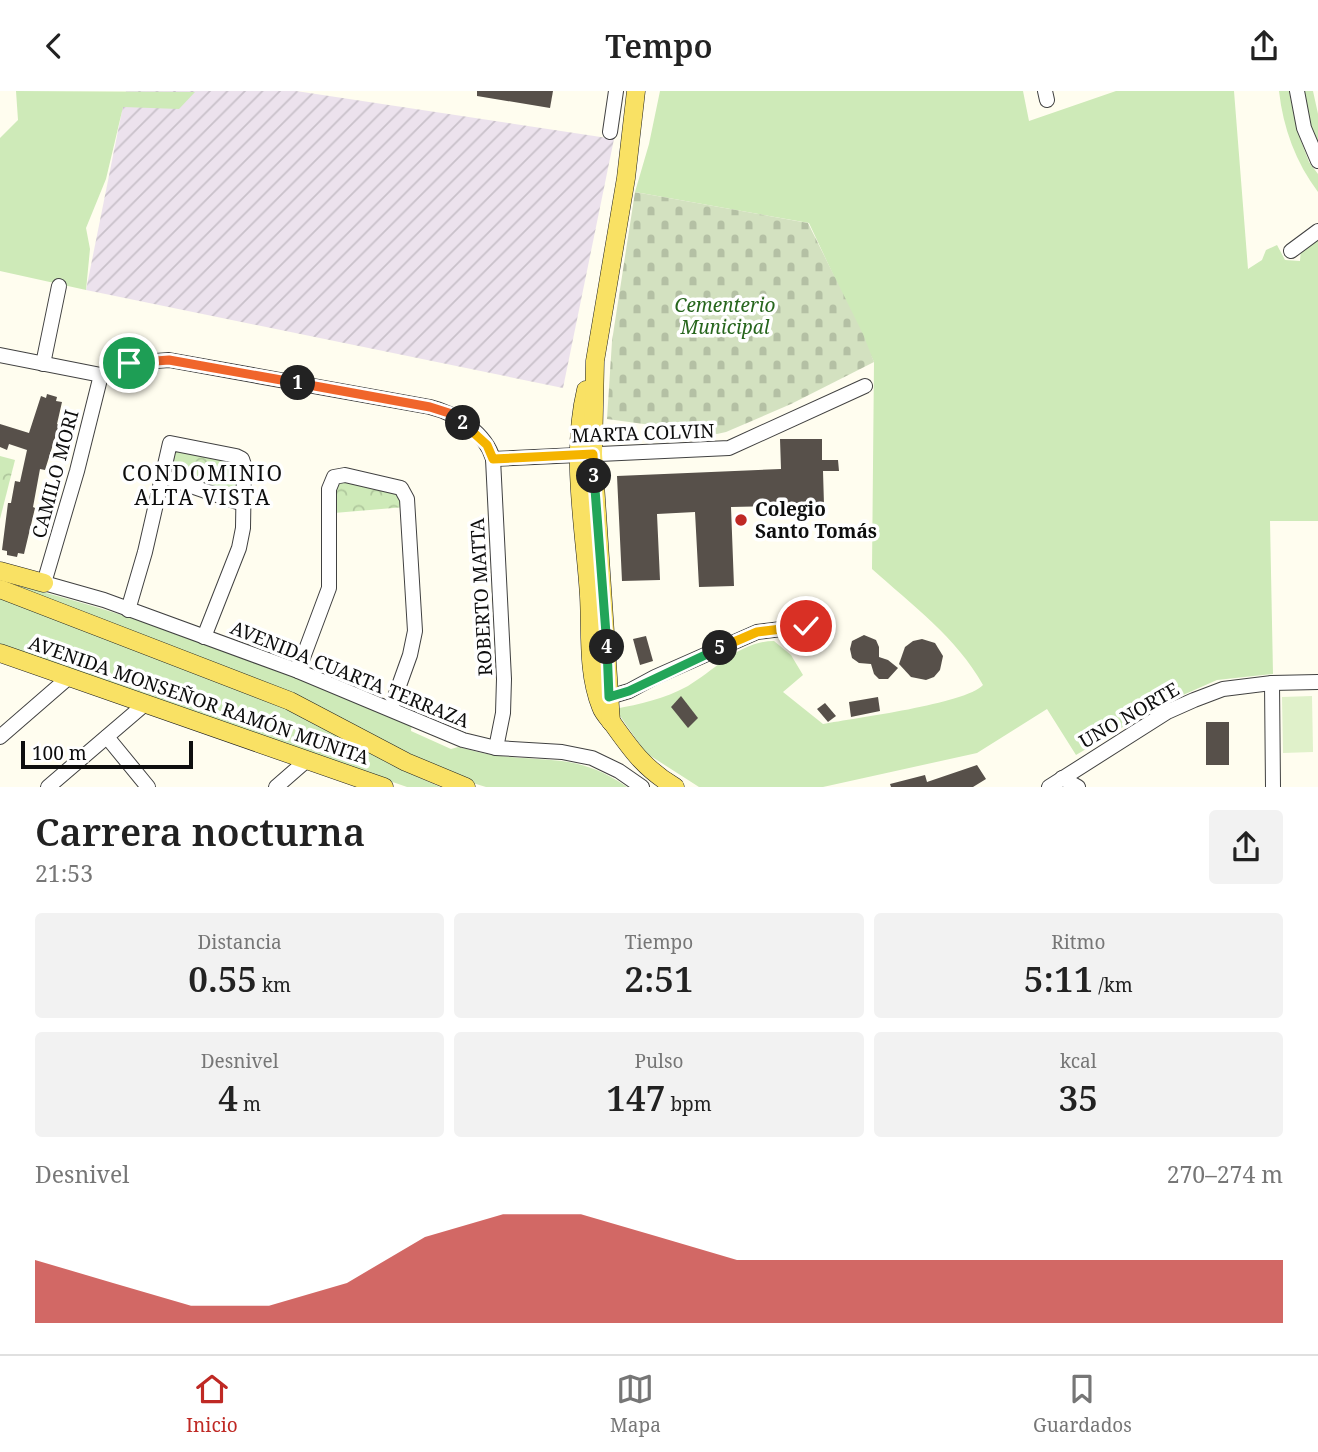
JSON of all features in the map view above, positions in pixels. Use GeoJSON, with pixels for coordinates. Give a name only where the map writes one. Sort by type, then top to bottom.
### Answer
{"type":"FeatureCollection","features":[{"type":"Feature","properties":{"kind":"main road"},"geometry":{"type":"LineString","coordinates":[[611,722],[582,412],[595,361],[626,178],[636,91]]}},
{"type":"Feature","properties":{"kind":"main road"},"geometry":{"type":"LineString","coordinates":[[586,454],[592,672],[600,705],[637,758],[650,771],[676,787]]}},
{"type":"Feature","properties":{"kind":"main road"},"geometry":{"type":"LineString","coordinates":[[0,571],[44,583]]}},
{"type":"Feature","properties":{"kind":"main road","name":"AVENIDA MONSEÑOR RAMÓN MUNITA"},"geometry":{"type":"LineString","coordinates":[[0,589],[290,701],[406,762],[466,787]]}},
{"type":"Feature","properties":{"kind":"main road","name":"AVENIDA MONSEÑOR RAMÓN MUNITA"},"geometry":{"type":"LineString","coordinates":[[0,653],[384,787]]}},
{"type":"Feature","properties":{"kind":"street"},"geometry":{"type":"LineString","coordinates":[[610,132],[616,91]]}},
{"type":"Feature","properties":{"kind":"street"},"geometry":{"type":"LineString","coordinates":[[1297,91],[1304,128],[1318,161]]}},
{"type":"Feature","properties":{"kind":"street"},"geometry":{"type":"LineString","coordinates":[[1291,251],[1318,231]]}},
{"type":"Feature","properties":{"kind":"street"},"geometry":{"type":"LineString","coordinates":[[43,364],[59,286]]}},
{"type":"Feature","properties":{"kind":"street"},"geometry":{"type":"LineString","coordinates":[[0,355],[101,375]]}},
{"type":"Feature","properties":{"kind":"street","name":"ROBERTO MATTA"},"geometry":{"type":"LineString","coordinates":[[101,375],[129,363],[169,360],[430,407],[461,420],[487,445],[493,459],[504,679],[503,713],[496,748]]}},
{"type":"Feature","properties":{"kind":"street","name":"CAMILO MORI"},"geometry":{"type":"LineString","coordinates":[[44,583],[77,471],[101,375]]}},
{"type":"Feature","properties":{"kind":"street","name":"MARTA COLVIN"},"geometry":{"type":"LineString","coordinates":[[493,459],[729,448],[865,386]]}},
{"type":"Feature","properties":{"kind":"street"},"geometry":{"type":"LineString","coordinates":[[128,610],[171,442],[236,456],[244,465],[239,548],[204,637]]}},
{"type":"Feature","properties":{"kind":"street"},"geometry":{"type":"LineString","coordinates":[[298,671],[329,589],[331,481],[334,477],[345,475],[401,488],[407,499],[416,623],[413,646],[391,708]]}},
{"type":"Feature","properties":{"kind":"street"},"geometry":{"type":"LineString","coordinates":[[162,477],[243,504]]}},
{"type":"Feature","properties":{"kind":"street","name":"AVENIDA CUARTA TERRAZA"},"geometry":{"type":"LineString","coordinates":[[44,583],[94,597],[298,671],[463,740],[496,748],[562,752],[592,758],[619,771],[642,787]]}},
{"type":"Feature","properties":{"kind":"street"},"geometry":{"type":"LineString","coordinates":[[609,697],[629,691],[757,632],[806,626]]}},
{"type":"Feature","properties":{"kind":"street"},"geometry":{"type":"LineString","coordinates":[[0,737],[68,678]]}},
{"type":"Feature","properties":{"kind":"street","name":"UNO NORTE"},"geometry":{"type":"LineString","coordinates":[[1049,787],[1167,712],[1194,700],[1223,689],[1272,683],[1318,682]]}},
{"type":"Feature","properties":{"kind":"street"},"geometry":{"type":"LineString","coordinates":[[1272,683],[1273,787]]}},
{"type":"Feature","properties":{"kind":"street"},"geometry":{"type":"LineString","coordinates":[[49,787],[145,704]]}},
{"type":"Feature","properties":{"kind":"street"},"geometry":{"type":"LineString","coordinates":[[107,737],[148,787]]}},
{"type":"Feature","properties":{"kind":"street"},"geometry":{"type":"LineString","coordinates":[[276,787],[307,760]]}},
{"type":"Feature","properties":{"kind":"street"},"geometry":{"type":"LineString","coordinates":[[1062,778],[1078,787]]}},
{"type":"Feature","properties":{"kind":"shaded area"},"geometry":{"type":"Polygon","coordinates":[[[126,91],[296,91],[614,139],[563,388],[86,290],[126,91]]]}},
{"type":"Feature","properties":{"kind":"green space"},"geometry":{"type":"Polygon","coordinates":[[[16,91],[195,92],[179,109],[123,107],[106,179],[86,228],[90,249],[86,290],[0,271],[0,138],[18,120],[16,91]]]}},
{"type":"Feature","properties":{"kind":"green space"},"geometry":{"type":"Polygon","coordinates":[[[660,91],[1023,91],[1029,121],[1116,91],[1234,91],[1248,269],[1262,260],[1266,250],[1277,245],[1285,260],[1300,261],[1301,248],[1318,236],[1318,521],[1270,521],[1273,674],[1217,680],[1158,706],[1076,755],[1047,709],[977,753],[823,787],[699,787],[646,753],[615,709],[652,701],[679,691],[728,657],[762,642],[774,641],[791,655],[803,675],[783,692],[823,724],[933,704],[972,692],[983,685],[947,637],[872,569],[874,362],[809,223],[635,192],[660,91]]]}},
{"type":"Feature","properties":{"kind":"green space"},"geometry":{"type":"Polygon","coordinates":[[[1279,91],[1289,91],[1297,130],[1309,162],[1318,174],[1318,192],[1292,145],[1279,91]]]}},
{"type":"Feature","properties":{"kind":"green space"},"geometry":{"type":"Polygon","coordinates":[[[1303,91],[1313,91],[1318,114],[1318,146],[1307,117],[1303,91]]]}},
{"type":"Feature","properties":{"kind":"green space","name":"Cementerio Municipal"},"geometry":{"type":"Polygon","coordinates":[[[635,192],[808,223],[874,362],[791,404],[717,434],[607,419],[612,341],[635,192]]]}},
{"type":"Feature","properties":{"kind":"green space"},"geometry":{"type":"Polygon","coordinates":[[[173,449],[239,462],[241,500],[168,476],[173,449]]]}},
{"type":"Feature","properties":{"kind":"green space"},"geometry":{"type":"Polygon","coordinates":[[[0,456],[15,460],[0,519],[0,456]]]}},
{"type":"Feature","properties":{"kind":"green space"},"geometry":{"type":"Polygon","coordinates":[[[337,480],[398,490],[405,507],[334,513],[337,480]]]}},
{"type":"Feature","properties":{"kind":"green space"},"geometry":{"type":"Polygon","coordinates":[[[3,582],[56,595],[159,627],[260,664],[412,722],[411,731],[451,749],[458,747],[495,755],[581,765],[595,769],[627,787],[486,787],[476,784],[3,582]]]}},
{"type":"Feature","properties":{"kind":"green space"},"geometry":{"type":"Polygon","coordinates":[[[0,597],[282,707],[440,787],[407,787],[0,646],[0,597]]]}},
{"type":"Feature","properties":{"kind":"green space"},"geometry":{"type":"Polygon","coordinates":[[[1312,696],[1313,752],[1283,753],[1282,697],[1312,696]]]}},
{"type":"Feature","properties":{"kind":"building"},"geometry":{"type":"Polygon","coordinates":[[[477,91],[553,91],[550,108],[477,96],[477,91]]]}},
{"type":"Feature","properties":{"kind":"building"},"geometry":{"type":"Polygon","coordinates":[[[47,394],[62,402],[57,424],[59,425],[45,470],[40,469],[33,507],[35,508],[24,554],[18,553],[17,557],[7,555],[7,551],[2,550],[8,503],[11,503],[15,481],[20,482],[27,450],[9,444],[7,450],[0,447],[0,424],[29,433],[41,396],[46,398],[47,394]]]}},
{"type":"Feature","properties":{"kind":"building"},"geometry":{"type":"Polygon","coordinates":[[[780,439],[822,439],[822,460],[838,460],[839,471],[823,471],[824,505],[731,507],[734,586],[699,587],[695,512],[657,514],[660,580],[622,581],[617,476],[781,469],[780,439]]]}},
{"type":"Feature","properties":{"kind":"building"},"geometry":{"type":"Polygon","coordinates":[[[864,635],[876,640],[879,657],[898,668],[888,679],[879,679],[871,664],[859,663],[852,658],[852,641],[864,635]]]}},
{"type":"Feature","properties":{"kind":"building"},"geometry":{"type":"Polygon","coordinates":[[[646,636],[653,661],[640,665],[633,639],[646,636]]]}},
{"type":"Feature","properties":{"kind":"building"},"geometry":{"type":"Polygon","coordinates":[[[922,639],[935,643],[943,656],[940,670],[934,677],[926,680],[911,677],[899,664],[905,647],[922,639]]]}},
{"type":"Feature","properties":{"kind":"building"},"geometry":{"type":"Polygon","coordinates":[[[681,696],[698,718],[688,728],[671,707],[681,696]]]}},
{"type":"Feature","properties":{"kind":"building"},"geometry":{"type":"Polygon","coordinates":[[[878,697],[880,711],[851,717],[849,702],[878,697]]]}},
{"type":"Feature","properties":{"kind":"building"},"geometry":{"type":"Polygon","coordinates":[[[825,703],[836,716],[828,722],[817,709],[825,703]]]}},
{"type":"Feature","properties":{"kind":"building"},"geometry":{"type":"Polygon","coordinates":[[[1206,722],[1229,722],[1229,765],[1206,765],[1206,722]]]}},
{"type":"Feature","properties":{"kind":"building"},"geometry":{"type":"Polygon","coordinates":[[[977,765],[986,779],[973,787],[891,787],[890,784],[925,775],[927,782],[977,765]]]}},
{"type":"Feature","properties":{"kind":"place","name":"Colegio Santo Tomás"},"geometry":{"type":"Point","coordinates":[741,520]}},
{"type":"Feature","properties":{"kind":"district","name":"CONDOMINIO ALTA VISTA"},"geometry":{"type":"Point","coordinates":[203,485]}},
{"type":"Feature","properties":{"kind":"route"},"geometry":{"type":"LineString","coordinates":[[129,363],[169,360],[442,410],[461,420],[480,437],[491,451],[493,459],[593,454],[609,697],[629,691],[757,632],[806,626]]}}]}
